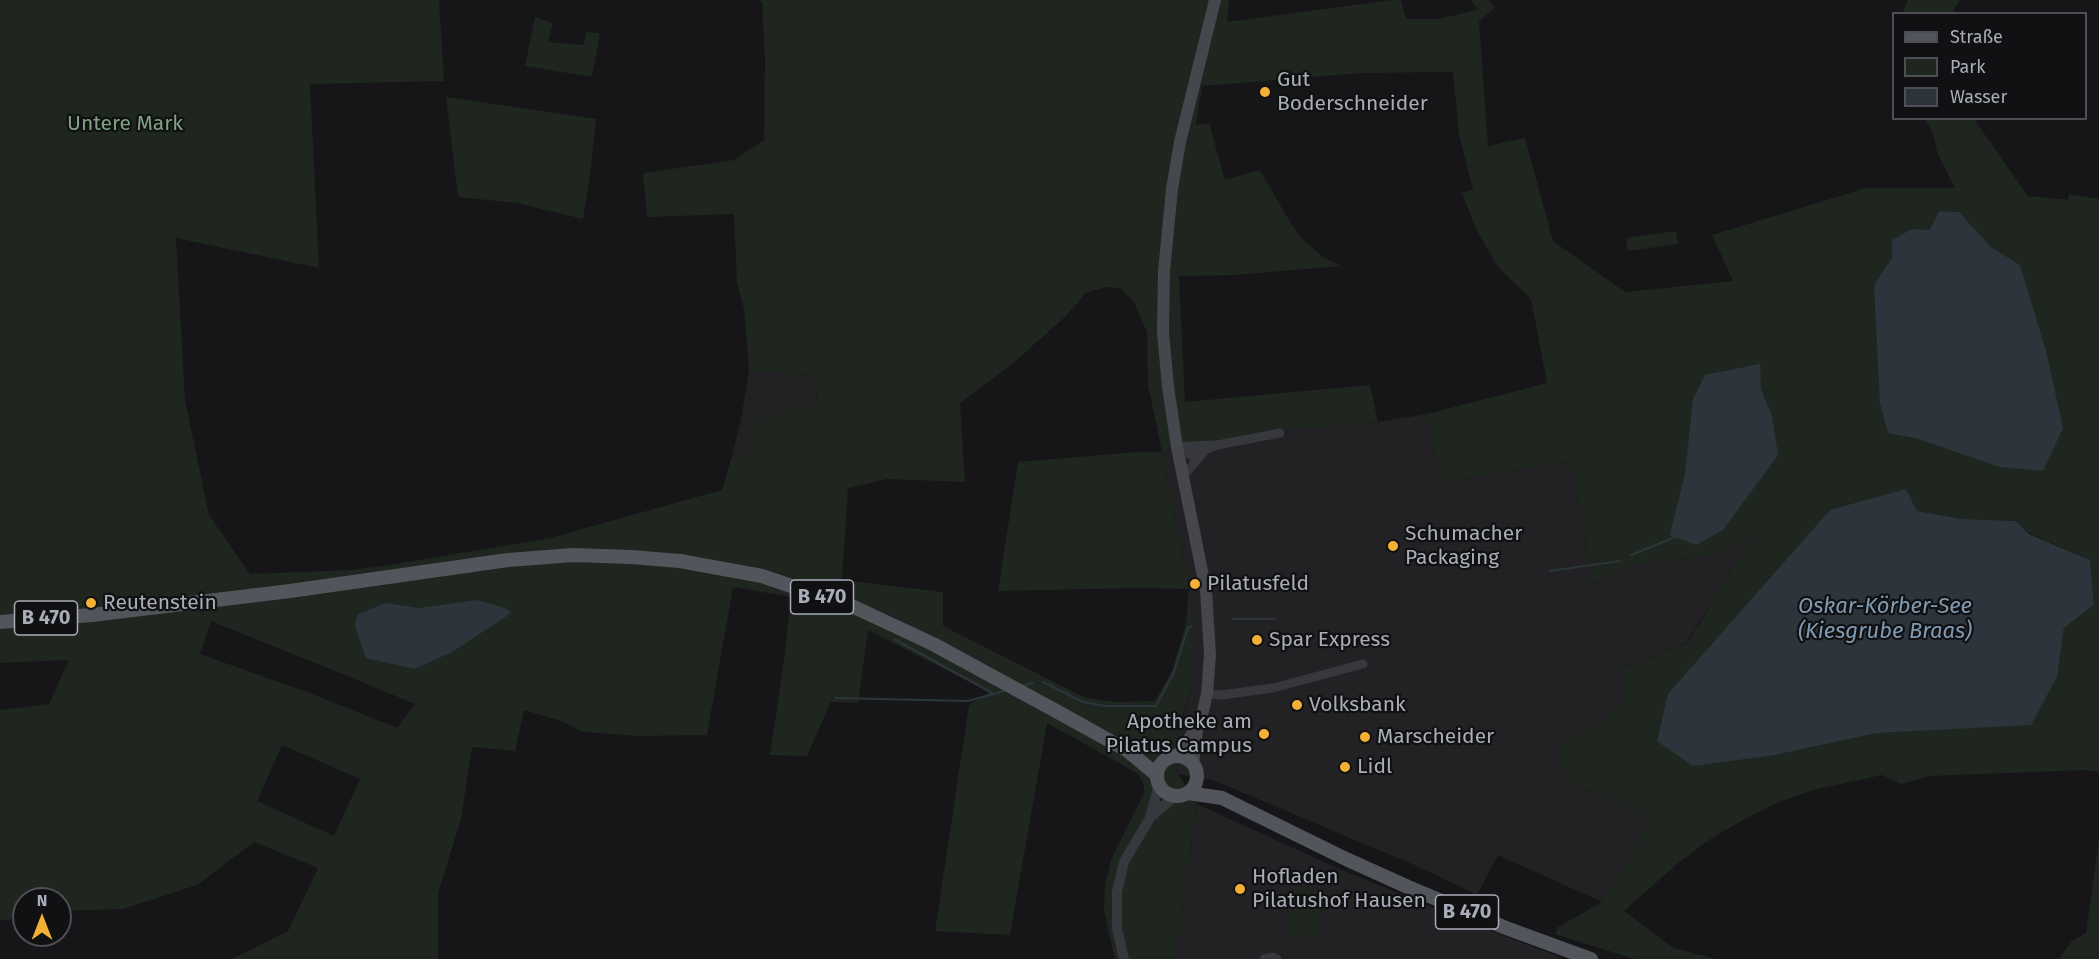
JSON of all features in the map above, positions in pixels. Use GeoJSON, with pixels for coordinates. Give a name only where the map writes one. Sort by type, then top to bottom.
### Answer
{"type":"FeatureCollection","features":[{"type":"Feature","properties":{"kind":"main road"},"geometry":{"type":"LineString","coordinates":[[1197,727],[1171,759],[1161,765],[1158,780],[1163,790],[1182,794],[1193,789],[1197,727],[1207,694],[1210,655],[1208,609],[1177,449],[1168,387],[1164,343],[1164,271],[1172,189],[1180,142],[1215,0]]}},
{"type":"Feature","properties":{"kind":"main road","name":"B 470"},"geometry":{"type":"LineString","coordinates":[[0,622],[92,615],[508,560],[573,555],[680,561],[762,576],[856,608],[933,644],[1128,751],[1158,780]]}},
{"type":"Feature","properties":{"kind":"main road","name":"B 470"},"geometry":{"type":"LineString","coordinates":[[1128,751],[1171,759]]}},
{"type":"Feature","properties":{"kind":"main road"},"geometry":{"type":"LineString","coordinates":[[1171,759],[1183,757],[1195,770]]}},
{"type":"Feature","properties":{"kind":"main road","name":"B 470"},"geometry":{"type":"LineString","coordinates":[[1195,770],[1222,798],[1346,859],[1506,928],[1591,959]]}},
{"type":"Feature","properties":{"kind":"main road","name":"B 470"},"geometry":{"type":"LineString","coordinates":[[1182,794],[1222,798]]}},
{"type":"Feature","properties":{"kind":"street"},"geometry":{"type":"LineString","coordinates":[[1177,449],[1217,445],[1280,433]]}},
{"type":"Feature","properties":{"kind":"street"},"geometry":{"type":"LineString","coordinates":[[1177,449],[1191,455],[1217,445]]}},
{"type":"Feature","properties":{"kind":"street"},"geometry":{"type":"LineString","coordinates":[[1183,476],[1205,451]]}},
{"type":"Feature","properties":{"kind":"street"},"geometry":{"type":"LineString","coordinates":[[1207,694],[1221,695],[1273,688],[1363,664]]}},
{"type":"Feature","properties":{"kind":"street"},"geometry":{"type":"LineString","coordinates":[[1150,818],[1158,780]]}},
{"type":"Feature","properties":{"kind":"street"},"geometry":{"type":"LineString","coordinates":[[1124,959],[1116,928],[1117,892],[1124,862],[1150,818],[1164,804],[1182,794]]}},
{"type":"Feature","properties":{"kind":"street"},"geometry":{"type":"LineString","coordinates":[[1264,959],[1274,957],[1277,959]]}},
{"type":"Feature","properties":{"kind":"shaded area"},"geometry":{"type":"Polygon","coordinates":[[[749,370],[794,375],[815,374],[817,405],[756,418],[755,454],[732,456],[741,419],[749,370]]]}},
{"type":"Feature","properties":{"kind":"shaded area","name":"Pilatusfeld"},"geometry":{"type":"Polygon","coordinates":[[[1427,414],[1440,483],[1570,461],[1593,584],[1633,565],[1710,555],[1754,533],[1686,644],[1622,668],[1627,699],[1597,728],[1561,739],[1574,785],[1618,800],[1651,820],[1602,902],[1498,855],[1477,895],[1419,867],[1215,781],[1178,774],[1168,753],[1180,727],[1194,680],[1193,624],[1190,589],[1162,452],[1257,432],[1378,422],[1427,414]]]}},
{"type":"Feature","properties":{"kind":"shaded area"},"geometry":{"type":"Polygon","coordinates":[[[1197,804],[1335,867],[1560,957],[1558,959],[1175,959],[1197,804]]]}},
{"type":"Feature","properties":{"kind":"green space","name":"Untere Mark"},"geometry":{"type":"Polygon","coordinates":[[[0,0],[439,0],[444,81],[310,84],[319,268],[176,238],[185,400],[209,515],[250,574],[349,570],[550,538],[722,490],[732,456],[755,454],[755,418],[817,405],[815,374],[794,375],[749,370],[744,309],[737,282],[734,214],[647,217],[643,173],[734,160],[764,140],[765,62],[762,2],[757,0],[1229,0],[1227,22],[1392,0],[1401,0],[1406,19],[1438,19],[1478,10],[1471,0],[1489,0],[1495,8],[1479,21],[1488,146],[1525,138],[1553,241],[1625,292],[1733,281],[1712,235],[1866,188],[1955,188],[1937,152],[1933,134],[1926,120],[1975,120],[2028,196],[2068,200],[2069,194],[2099,199],[2099,772],[2085,770],[1931,776],[1901,784],[1882,775],[1813,790],[1777,803],[1712,838],[1678,863],[1624,911],[1673,948],[1716,959],[1634,959],[1555,934],[1558,927],[1602,902],[1651,820],[1618,800],[1574,785],[1561,766],[1561,739],[1597,728],[1626,699],[1622,668],[1687,644],[1753,534],[1710,555],[1633,565],[1593,584],[1570,461],[1440,483],[1427,414],[1547,383],[1531,299],[1498,267],[1476,229],[1462,193],[1473,190],[1459,134],[1453,72],[1361,73],[1202,86],[1196,125],[1209,123],[1225,180],[1260,170],[1302,239],[1323,257],[1341,266],[1235,275],[1179,276],[1185,402],[1370,385],[1378,422],[1257,432],[1162,452],[1190,589],[1193,624],[1194,680],[1176,736],[1179,746],[1168,753],[1197,804],[1175,959],[1115,959],[1104,911],[1105,884],[1112,857],[1144,793],[1144,785],[1137,773],[1047,723],[1010,935],[935,931],[969,705],[989,692],[868,630],[858,703],[831,702],[807,756],[770,755],[791,597],[733,587],[707,735],[639,736],[583,732],[564,722],[524,710],[515,751],[472,747],[461,819],[438,893],[438,959],[232,959],[288,931],[318,868],[254,842],[197,885],[123,909],[72,911],[72,887],[12,887],[12,919],[0,921],[0,710],[49,704],[69,660],[0,663],[0,0]],[[1940,211],[1930,230],[1912,229],[1874,285],[1888,433],[1918,439],[1999,467],[2020,265],[1991,247],[1959,212],[1940,211]],[[1105,287],[1086,293],[1065,317],[1012,364],[960,403],[965,482],[887,479],[848,488],[842,580],[943,592],[943,626],[1086,698],[1117,702],[1155,701],[1172,671],[1186,624],[1189,589],[998,591],[1018,462],[1136,452],[1162,452],[1148,385],[1147,332],[1134,302],[1120,288],[1105,287]],[[1759,364],[1685,474],[1671,535],[1772,416],[1761,389],[1759,364]],[[1906,489],[1775,755],[1877,733],[2031,724],[2057,677],[2064,628],[2094,605],[2090,560],[2029,533],[2016,521],[1963,519],[1917,511],[1906,489]],[[211,621],[200,654],[307,692],[397,728],[415,704],[211,621]],[[282,745],[257,801],[334,836],[360,779],[282,745]]]}},
{"type":"Feature","properties":{"kind":"green space"},"geometry":{"type":"Polygon","coordinates":[[[1908,0],[1960,0],[1954,12],[1903,12],[1908,0]]]}},
{"type":"Feature","properties":{"kind":"green space"},"geometry":{"type":"Polygon","coordinates":[[[535,17],[553,23],[548,42],[584,45],[586,32],[600,33],[592,77],[525,66],[535,17]]]}},
{"type":"Feature","properties":{"kind":"green space"},"geometry":{"type":"Polygon","coordinates":[[[446,97],[596,119],[583,219],[517,203],[458,197],[446,97]]]}},
{"type":"Feature","properties":{"kind":"green space"},"geometry":{"type":"Polygon","coordinates":[[[1676,231],[1678,244],[1628,251],[1626,238],[1676,231]]]}},
{"type":"Feature","properties":{"kind":"green space"},"geometry":{"type":"Polygon","coordinates":[[[2099,840],[2099,959],[2059,959],[2072,941],[2086,933],[2099,840]]]}},
{"type":"Feature","properties":{"kind":"green space"},"geometry":{"type":"Polygon","coordinates":[[[1294,886],[1326,893],[1317,940],[1286,935],[1294,886]]]}},
{"type":"Feature","properties":{"kind":"water"},"geometry":{"type":"Polygon","coordinates":[[[1939,211],[1959,212],[1991,247],[2020,265],[2046,351],[2063,428],[2043,471],[1999,467],[1918,439],[1888,433],[1880,403],[1874,285],[1892,258],[1892,240],[1912,229],[1930,230],[1939,211]]]}},
{"type":"Feature","properties":{"kind":"water"},"geometry":{"type":"Polygon","coordinates":[[[1760,364],[1761,389],[1772,416],[1778,455],[1723,530],[1696,545],[1670,535],[1685,474],[1693,399],[1705,375],[1760,364]]]}},
{"type":"Feature","properties":{"kind":"water","name":"Oskar-Körber-See (Kiesgrube Braas)"},"geometry":{"type":"Polygon","coordinates":[[[1906,489],[1917,511],[1963,519],[2016,521],[2029,534],[2090,560],[2094,605],[2064,628],[2057,677],[2031,725],[1877,733],[1775,755],[1693,766],[1657,741],[1668,694],[1830,510],[1906,489]]]}},
{"type":"Feature","properties":{"kind":"water"},"geometry":{"type":"Polygon","coordinates":[[[477,600],[511,612],[452,652],[414,669],[366,658],[355,626],[357,615],[385,603],[419,608],[477,600]]]}},
{"type":"Feature","properties":{"kind":"waterway"},"geometry":{"type":"LineString","coordinates":[[1631,555],[1675,537]]}},
{"type":"Feature","properties":{"kind":"waterway"},"geometry":{"type":"LineString","coordinates":[[1550,571],[1620,561]]}},
{"type":"Feature","properties":{"kind":"waterway"},"geometry":{"type":"LineString","coordinates":[[1232,619],[1275,619]]}},
{"type":"Feature","properties":{"kind":"waterway"},"geometry":{"type":"LineString","coordinates":[[1043,682],[1083,702],[1105,706],[1156,706],[1173,674],[1188,628],[1192,626]]}},
{"type":"Feature","properties":{"kind":"waterway"},"geometry":{"type":"LineString","coordinates":[[894,639],[994,694]]}},
{"type":"Feature","properties":{"kind":"waterway"},"geometry":{"type":"LineString","coordinates":[[1022,686],[1033,683]]}},
{"type":"Feature","properties":{"kind":"waterway"},"geometry":{"type":"LineString","coordinates":[[835,698],[968,701],[1008,690]]}},
{"type":"Feature","properties":{"kind":"place","name":"Gut Boderschneider"},"geometry":{"type":"Point","coordinates":[1265,92]}},
{"type":"Feature","properties":{"kind":"place","name":"Schumacher Packaging"},"geometry":{"type":"Point","coordinates":[1393,546]}},
{"type":"Feature","properties":{"kind":"place","name":"Pilatusfeld"},"geometry":{"type":"Point","coordinates":[1195,584]}},
{"type":"Feature","properties":{"kind":"place","name":"Reutenstein"},"geometry":{"type":"Point","coordinates":[91,603]}},
{"type":"Feature","properties":{"kind":"place","name":"Spar Express"},"geometry":{"type":"Point","coordinates":[1257,640]}},
{"type":"Feature","properties":{"kind":"place","name":"Volksbank"},"geometry":{"type":"Point","coordinates":[1297,705]}},
{"type":"Feature","properties":{"kind":"place","name":"Apotheke am Pilatus Campus"},"geometry":{"type":"Point","coordinates":[1264,734]}},
{"type":"Feature","properties":{"kind":"place","name":"Marscheider"},"geometry":{"type":"Point","coordinates":[1365,737]}},
{"type":"Feature","properties":{"kind":"place","name":"Lidl"},"geometry":{"type":"Point","coordinates":[1345,767]}},
{"type":"Feature","properties":{"kind":"place","name":"Hofladen Pilatushof Hausen"},"geometry":{"type":"Point","coordinates":[1240,889]}}]}
